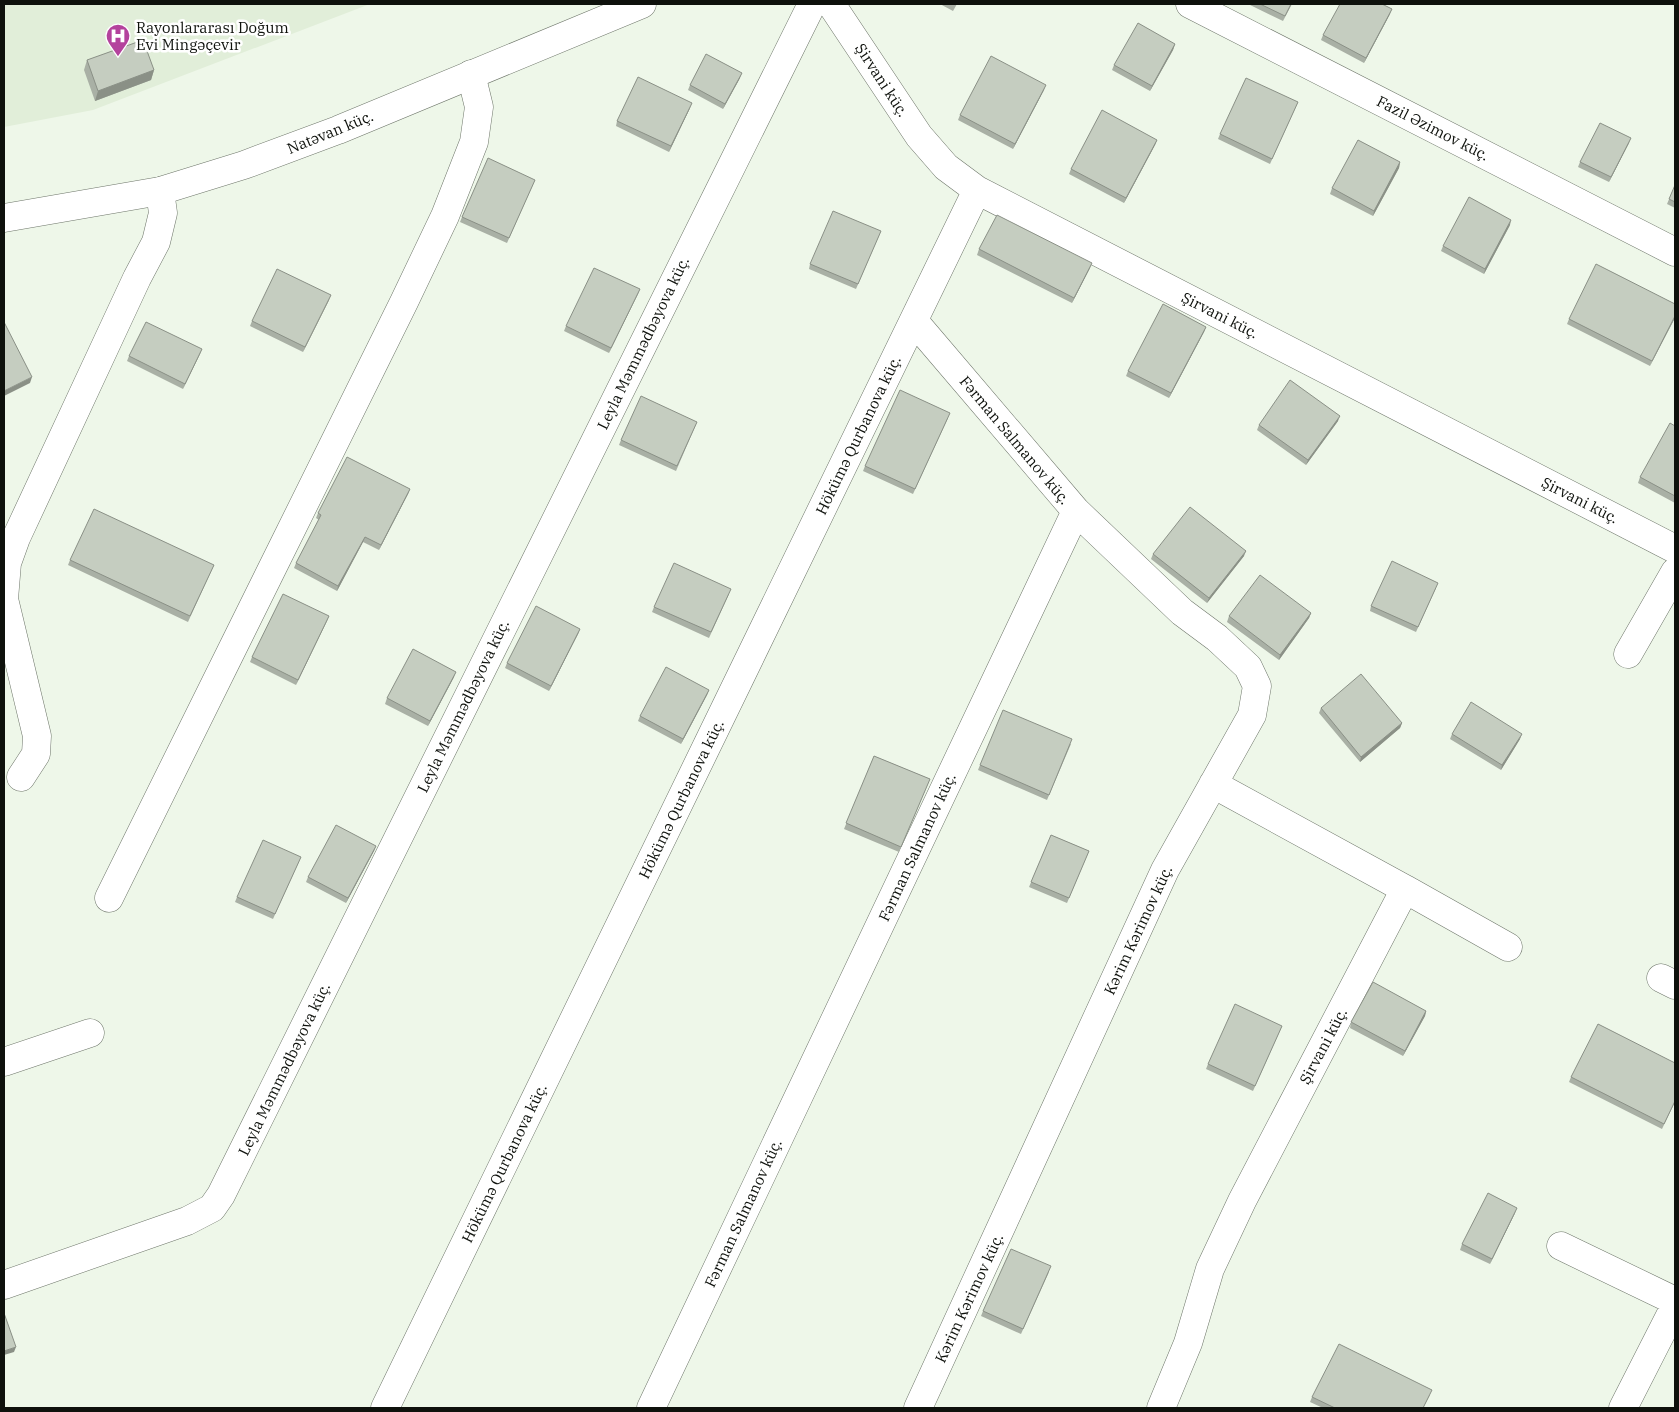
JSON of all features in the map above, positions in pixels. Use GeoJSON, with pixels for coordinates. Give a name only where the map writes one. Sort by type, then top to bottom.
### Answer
{"type":"FeatureCollection","features":[{"type":"Feature","properties":{"kind":"street","name":"Natəvan küç."},"geometry":{"type":"LineString","coordinates":[[4,218],[160,190],[244,165],[338,130],[642,4]]}},
{"type":"Feature","properties":{"kind":"street","name":"Leyla Məmmədbəyova küç."},"geometry":{"type":"LineString","coordinates":[[4,1285],[188,1221],[212,1208],[221,1195],[812,4]]}},
{"type":"Feature","properties":{"kind":"street","name":"Şirvani küç."},"geometry":{"type":"LineString","coordinates":[[832,4],[919,136],[946,166],[977,190],[1675,549]]}},
{"type":"Feature","properties":{"kind":"street","name":"Fazil Əzimov küç."},"geometry":{"type":"LineString","coordinates":[[1190,4],[1675,252]]}},
{"type":"Feature","properties":{"kind":"street"},"geometry":{"type":"LineString","coordinates":[[109,898],[396,320],[445,216],[474,142],[479,107],[471,74]]}},
{"type":"Feature","properties":{"kind":"street"},"geometry":{"type":"LineString","coordinates":[[22,777],[36,754],[37,736],[4,599],[7,564],[16,538],[137,278],[156,242],[163,213],[160,190]]}},
{"type":"Feature","properties":{"kind":"street","name":"Hökümə Qurbanova küç."},"geometry":{"type":"LineString","coordinates":[[385,1408],[977,190]]}},
{"type":"Feature","properties":{"kind":"street","name":"Fərman Salmanov küç."},"geometry":{"type":"LineString","coordinates":[[651,1408],[1076,511],[914,321]]}},
{"type":"Feature","properties":{"kind":"street","name":"Kərim Kərimov küç."},"geometry":{"type":"LineString","coordinates":[[918,1408],[1165,870],[1252,715],[1257,686],[1248,667],[1217,638],[1182,612],[1076,511]]}},
{"type":"Feature","properties":{"kind":"street"},"geometry":{"type":"LineString","coordinates":[[1628,654],[1675,572]]}},
{"type":"Feature","properties":{"kind":"street"},"geometry":{"type":"LineString","coordinates":[[1212,784],[1508,947]]}},
{"type":"Feature","properties":{"kind":"street","name":"Şirvani küç."},"geometry":{"type":"LineString","coordinates":[[1161,1408],[1188,1343],[1210,1269],[1242,1201],[1405,889]]}},
{"type":"Feature","properties":{"kind":"street"},"geometry":{"type":"LineString","coordinates":[[4,1062],[90,1033]]}},
{"type":"Feature","properties":{"kind":"street"},"geometry":{"type":"LineString","coordinates":[[1561,1246],[1675,1301]]}},
{"type":"Feature","properties":{"kind":"street"},"geometry":{"type":"LineString","coordinates":[[1623,1408],[1675,1306]]}},
{"type":"Feature","properties":{"kind":"shaded area","name":"Rayonlararası Doğum Evi Mingəçevir"},"geometry":{"type":"Polygon","coordinates":[[[4,4],[370,4],[93,110],[4,127],[4,4]]]}},
{"type":"Feature","properties":{"kind":"building"},"geometry":{"type":"Polygon","coordinates":[[[1260,4],[1291,4],[1285,16],[1260,4]]]}},
{"type":"Feature","properties":{"kind":"building"},"geometry":{"type":"Polygon","coordinates":[[[1340,4],[1382,4],[1392,9],[1366,58],[1323,35],[1340,4]]]}},
{"type":"Feature","properties":{"kind":"building"},"geometry":{"type":"Polygon","coordinates":[[[1138,23],[1175,44],[1152,86],[1114,65],[1138,23]]]}},
{"type":"Feature","properties":{"kind":"building"},"geometry":{"type":"Polygon","coordinates":[[[143,40],[154,70],[98,91],[87,60],[143,40]]]}},
{"type":"Feature","properties":{"kind":"building"},"geometry":{"type":"Polygon","coordinates":[[[706,54],[742,73],[725,104],[690,85],[706,54]]]}},
{"type":"Feature","properties":{"kind":"building"},"geometry":{"type":"Polygon","coordinates":[[[991,56],[1046,85],[1015,144],[960,115],[991,56]]]}},
{"type":"Feature","properties":{"kind":"building"},"geometry":{"type":"Polygon","coordinates":[[[638,77],[692,103],[671,146],[617,121],[638,77]]]}},
{"type":"Feature","properties":{"kind":"building"},"geometry":{"type":"Polygon","coordinates":[[[1246,78],[1298,102],[1272,159],[1220,134],[1246,78]]]}},
{"type":"Feature","properties":{"kind":"building"},"geometry":{"type":"Polygon","coordinates":[[[1102,110],[1157,140],[1126,198],[1071,169],[1102,110]]]}},
{"type":"Feature","properties":{"kind":"building"},"geometry":{"type":"Polygon","coordinates":[[[1600,123],[1631,138],[1611,177],[1580,162],[1600,123]]]}},
{"type":"Feature","properties":{"kind":"building"},"geometry":{"type":"Polygon","coordinates":[[[1358,140],[1400,162],[1374,211],[1332,188],[1358,140]]]}},
{"type":"Feature","properties":{"kind":"building"},"geometry":{"type":"Polygon","coordinates":[[[488,158],[535,180],[509,238],[462,217],[488,158]]]}},
{"type":"Feature","properties":{"kind":"building"},"geometry":{"type":"Polygon","coordinates":[[[1675,185],[1675,202],[1669,199],[1675,185]]]}},
{"type":"Feature","properties":{"kind":"building"},"geometry":{"type":"Polygon","coordinates":[[[1469,197],[1511,220],[1485,269],[1443,246],[1469,197]]]}},
{"type":"Feature","properties":{"kind":"building"},"geometry":{"type":"Polygon","coordinates":[[[833,211],[881,231],[858,284],[810,264],[833,211]]]}},
{"type":"Feature","properties":{"kind":"building"},"geometry":{"type":"Polygon","coordinates":[[[997,215],[1092,263],[1074,298],[979,249],[997,215]]]}},
{"type":"Feature","properties":{"kind":"building"},"geometry":{"type":"Polygon","coordinates":[[[1596,264],[1675,304],[1675,316],[1652,361],[1569,319],[1596,264]]]}},
{"type":"Feature","properties":{"kind":"building"},"geometry":{"type":"Polygon","coordinates":[[[594,268],[640,289],[611,348],[566,326],[594,268]]]}},
{"type":"Feature","properties":{"kind":"building"},"geometry":{"type":"Polygon","coordinates":[[[277,269],[331,295],[305,347],[252,321],[277,269]]]}},
{"type":"Feature","properties":{"kind":"building"},"geometry":{"type":"Polygon","coordinates":[[[1163,304],[1206,327],[1171,393],[1128,371],[1163,304]]]}},
{"type":"Feature","properties":{"kind":"building"},"geometry":{"type":"Polygon","coordinates":[[[4,322],[32,377],[4,391],[4,322]]]}},
{"type":"Feature","properties":{"kind":"building"},"geometry":{"type":"Polygon","coordinates":[[[146,322],[202,349],[185,384],[129,356],[146,322]]]}},
{"type":"Feature","properties":{"kind":"building"},"geometry":{"type":"Polygon","coordinates":[[[1290,380],[1340,416],[1308,460],[1259,425],[1290,380]]]}},
{"type":"Feature","properties":{"kind":"building"},"geometry":{"type":"Polygon","coordinates":[[[900,390],[950,413],[915,489],[865,466],[900,390]]]}},
{"type":"Feature","properties":{"kind":"building"},"geometry":{"type":"Polygon","coordinates":[[[641,396],[697,422],[677,466],[621,440],[641,396]]]}},
{"type":"Feature","properties":{"kind":"building"},"geometry":{"type":"Polygon","coordinates":[[[1670,423],[1675,426],[1675,496],[1640,477],[1670,423]]]}},
{"type":"Feature","properties":{"kind":"building"},"geometry":{"type":"Polygon","coordinates":[[[347,457],[410,489],[381,545],[365,537],[338,586],[296,563],[321,515],[318,513],[347,457]]]}},
{"type":"Feature","properties":{"kind":"building"},"geometry":{"type":"Polygon","coordinates":[[[1190,507],[1246,551],[1209,598],[1153,554],[1190,507]]]}},
{"type":"Feature","properties":{"kind":"building"},"geometry":{"type":"Polygon","coordinates":[[[94,509],[214,565],[190,616],[70,560],[94,509]]]}},
{"type":"Feature","properties":{"kind":"building"},"geometry":{"type":"Polygon","coordinates":[[[1392,561],[1438,583],[1418,627],[1371,606],[1392,561]]]}},
{"type":"Feature","properties":{"kind":"building"},"geometry":{"type":"Polygon","coordinates":[[[674,563],[731,589],[711,632],[654,607],[674,563]]]}},
{"type":"Feature","properties":{"kind":"building"},"geometry":{"type":"Polygon","coordinates":[[[1260,575],[1311,613],[1280,655],[1229,616],[1260,575]]]}},
{"type":"Feature","properties":{"kind":"building"},"geometry":{"type":"Polygon","coordinates":[[[283,594],[329,616],[298,680],[252,657],[283,594]]]}},
{"type":"Feature","properties":{"kind":"building"},"geometry":{"type":"Polygon","coordinates":[[[536,606],[580,629],[551,686],[507,663],[536,606]]]}},
{"type":"Feature","properties":{"kind":"building"},"geometry":{"type":"Polygon","coordinates":[[[413,649],[456,672],[430,721],[387,698],[413,649]]]}},
{"type":"Feature","properties":{"kind":"building"},"geometry":{"type":"Polygon","coordinates":[[[666,667],[709,690],[683,739],[640,716],[666,667]]]}},
{"type":"Feature","properties":{"kind":"building"},"geometry":{"type":"Polygon","coordinates":[[[1361,674],[1402,723],[1361,757],[1321,708],[1361,674]]]}},
{"type":"Feature","properties":{"kind":"building"},"geometry":{"type":"Polygon","coordinates":[[[1471,702],[1522,734],[1502,765],[1452,734],[1471,702]]]}},
{"type":"Feature","properties":{"kind":"building"},"geometry":{"type":"Polygon","coordinates":[[[1003,710],[1072,739],[1049,795],[980,765],[1003,710]]]}},
{"type":"Feature","properties":{"kind":"building"},"geometry":{"type":"Polygon","coordinates":[[[874,756],[930,779],[901,847],[846,823],[874,756]]]}},
{"type":"Feature","properties":{"kind":"building"},"geometry":{"type":"Polygon","coordinates":[[[336,825],[376,846],[348,898],[308,877],[336,825]]]}},
{"type":"Feature","properties":{"kind":"building"},"geometry":{"type":"Polygon","coordinates":[[[1051,835],[1089,851],[1069,898],[1031,882],[1051,835]]]}},
{"type":"Feature","properties":{"kind":"building"},"geometry":{"type":"Polygon","coordinates":[[[263,840],[301,857],[275,914],[237,897],[263,840]]]}},
{"type":"Feature","properties":{"kind":"building"},"geometry":{"type":"Polygon","coordinates":[[[1373,982],[1426,1011],[1405,1051],[1351,1022],[1373,982]]]}},
{"type":"Feature","properties":{"kind":"building"},"geometry":{"type":"Polygon","coordinates":[[[1235,1004],[1282,1026],[1255,1086],[1208,1064],[1235,1004]]]}},
{"type":"Feature","properties":{"kind":"building"},"geometry":{"type":"Polygon","coordinates":[[[1598,1024],[1675,1063],[1675,1101],[1664,1124],[1571,1077],[1598,1024]]]}},
{"type":"Feature","properties":{"kind":"building"},"geometry":{"type":"Polygon","coordinates":[[[1488,1193],[1517,1208],[1492,1259],[1462,1244],[1488,1193]]]}},
{"type":"Feature","properties":{"kind":"building"},"geometry":{"type":"Polygon","coordinates":[[[1011,1249],[1051,1266],[1023,1329],[983,1311],[1011,1249]]]}},
{"type":"Feature","properties":{"kind":"building"},"geometry":{"type":"Polygon","coordinates":[[[4,1313],[16,1347],[4,1351],[4,1313]]]}},
{"type":"Feature","properties":{"kind":"building"},"geometry":{"type":"Polygon","coordinates":[[[1339,1344],[1432,1390],[1423,1408],[1335,1408],[1312,1397],[1339,1344]]]}},
{"type":"Feature","properties":{"kind":"place","name":"Rayonlararası Doğum Evi Mingəçevir"},"geometry":{"type":"Point","coordinates":[118,57]}}]}
